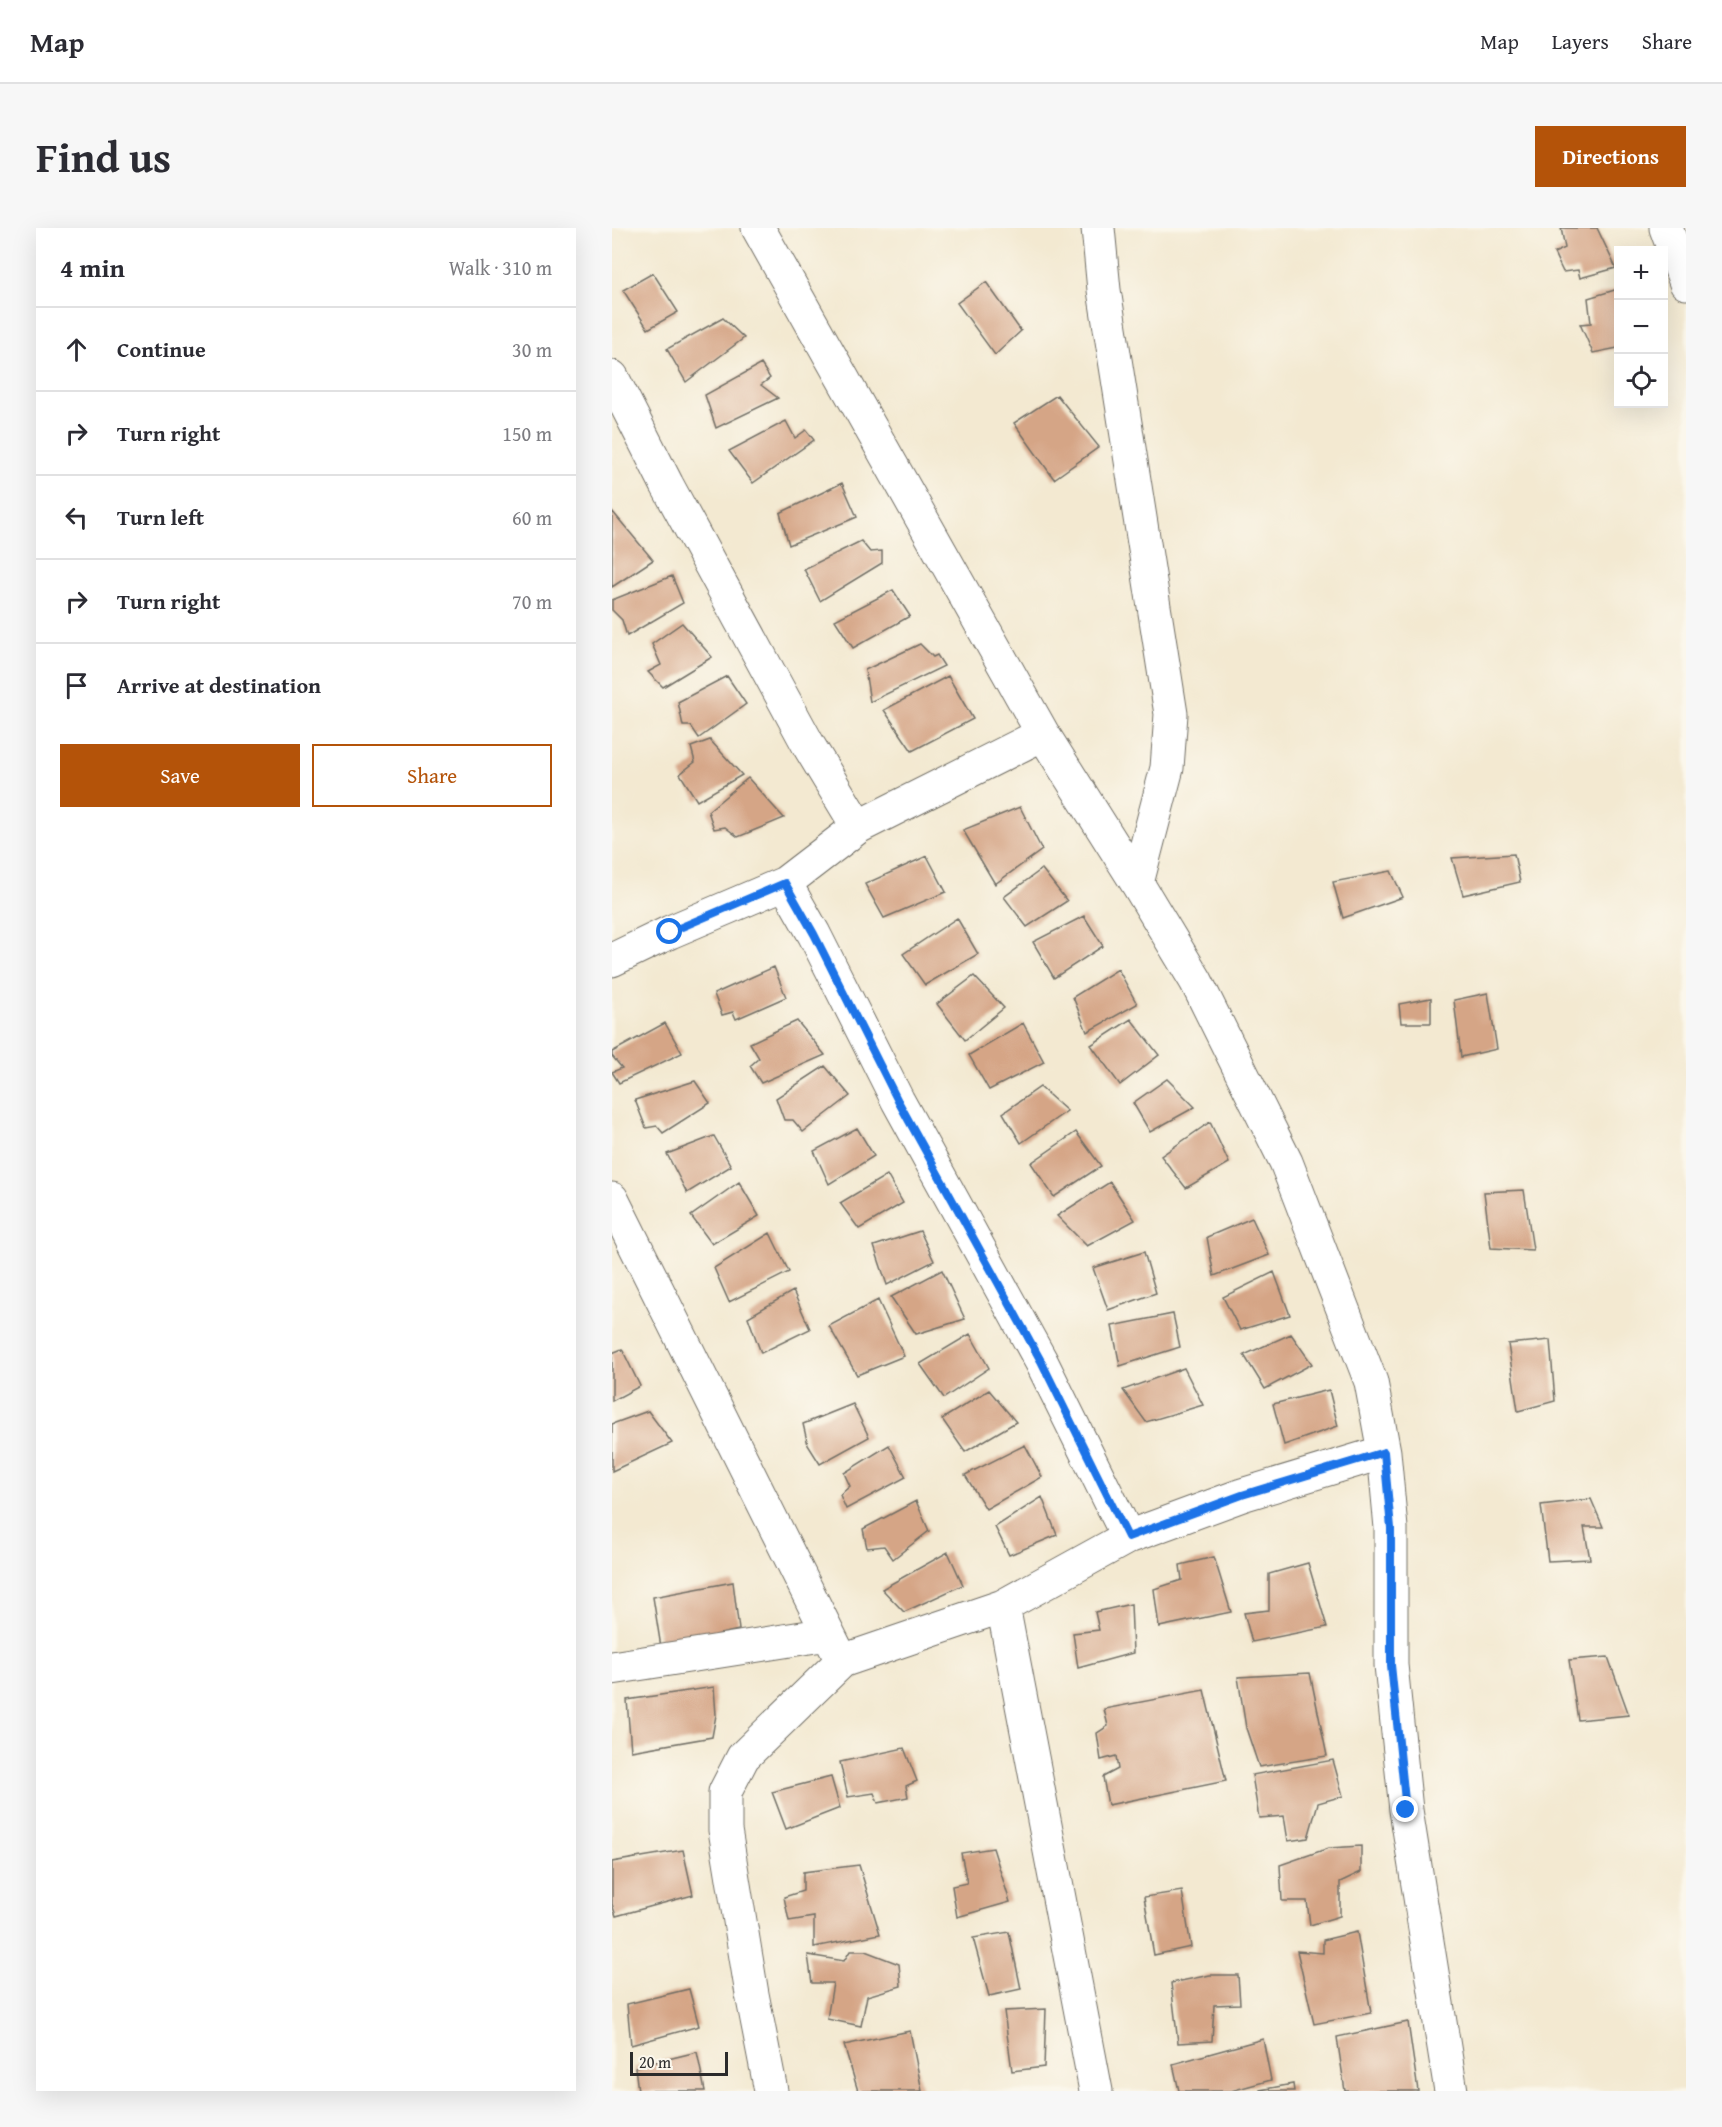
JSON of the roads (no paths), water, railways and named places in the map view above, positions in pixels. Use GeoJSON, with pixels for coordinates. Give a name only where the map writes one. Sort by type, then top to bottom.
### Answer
{"type":"FeatureCollection","features":[{"type":"Feature","properties":{"kind":"street"},"geometry":{"type":"LineString","coordinates":[[758,228],[1043,734],[1196,981],[1286,1162],[1371,1382],[1384,1452],[1391,1528],[1391,1665],[1406,1810],[1451,2091]]}},
{"type":"Feature","properties":{"kind":"street"},"geometry":{"type":"LineString","coordinates":[[1098,228],[1104,291],[1170,714],[1167,768],[1137,883]]}},
{"type":"Feature","properties":{"kind":"street"},"geometry":{"type":"LineString","coordinates":[[1666,228],[1686,283]]}},
{"type":"Feature","properties":{"kind":"street"},"geometry":{"type":"LineString","coordinates":[[612,378],[667,485],[809,746],[858,827]]}},
{"type":"Feature","properties":{"kind":"street"},"geometry":{"type":"LineString","coordinates":[[612,960],[670,932],[785,883],[858,827],[1043,734]]}},
{"type":"Feature","properties":{"kind":"street"},"geometry":{"type":"LineString","coordinates":[[785,883],[814,934],[898,1101],[1041,1361],[1128,1537]]}},
{"type":"Feature","properties":{"kind":"street"},"geometry":{"type":"LineString","coordinates":[[612,1199],[835,1647]]}},
{"type":"Feature","properties":{"kind":"street"},"geometry":{"type":"LineString","coordinates":[[612,1668],[835,1647],[1003,1606],[1128,1537],[1242,1495],[1384,1452]]}},
{"type":"Feature","properties":{"kind":"street"},"geometry":{"type":"LineString","coordinates":[[1003,1606],[1096,2091]]}},
{"type":"Feature","properties":{"kind":"street"},"geometry":{"type":"LineString","coordinates":[[771,2091],[752,1994],[725,1830],[725,1792],[743,1757],[835,1647]]}}]}
